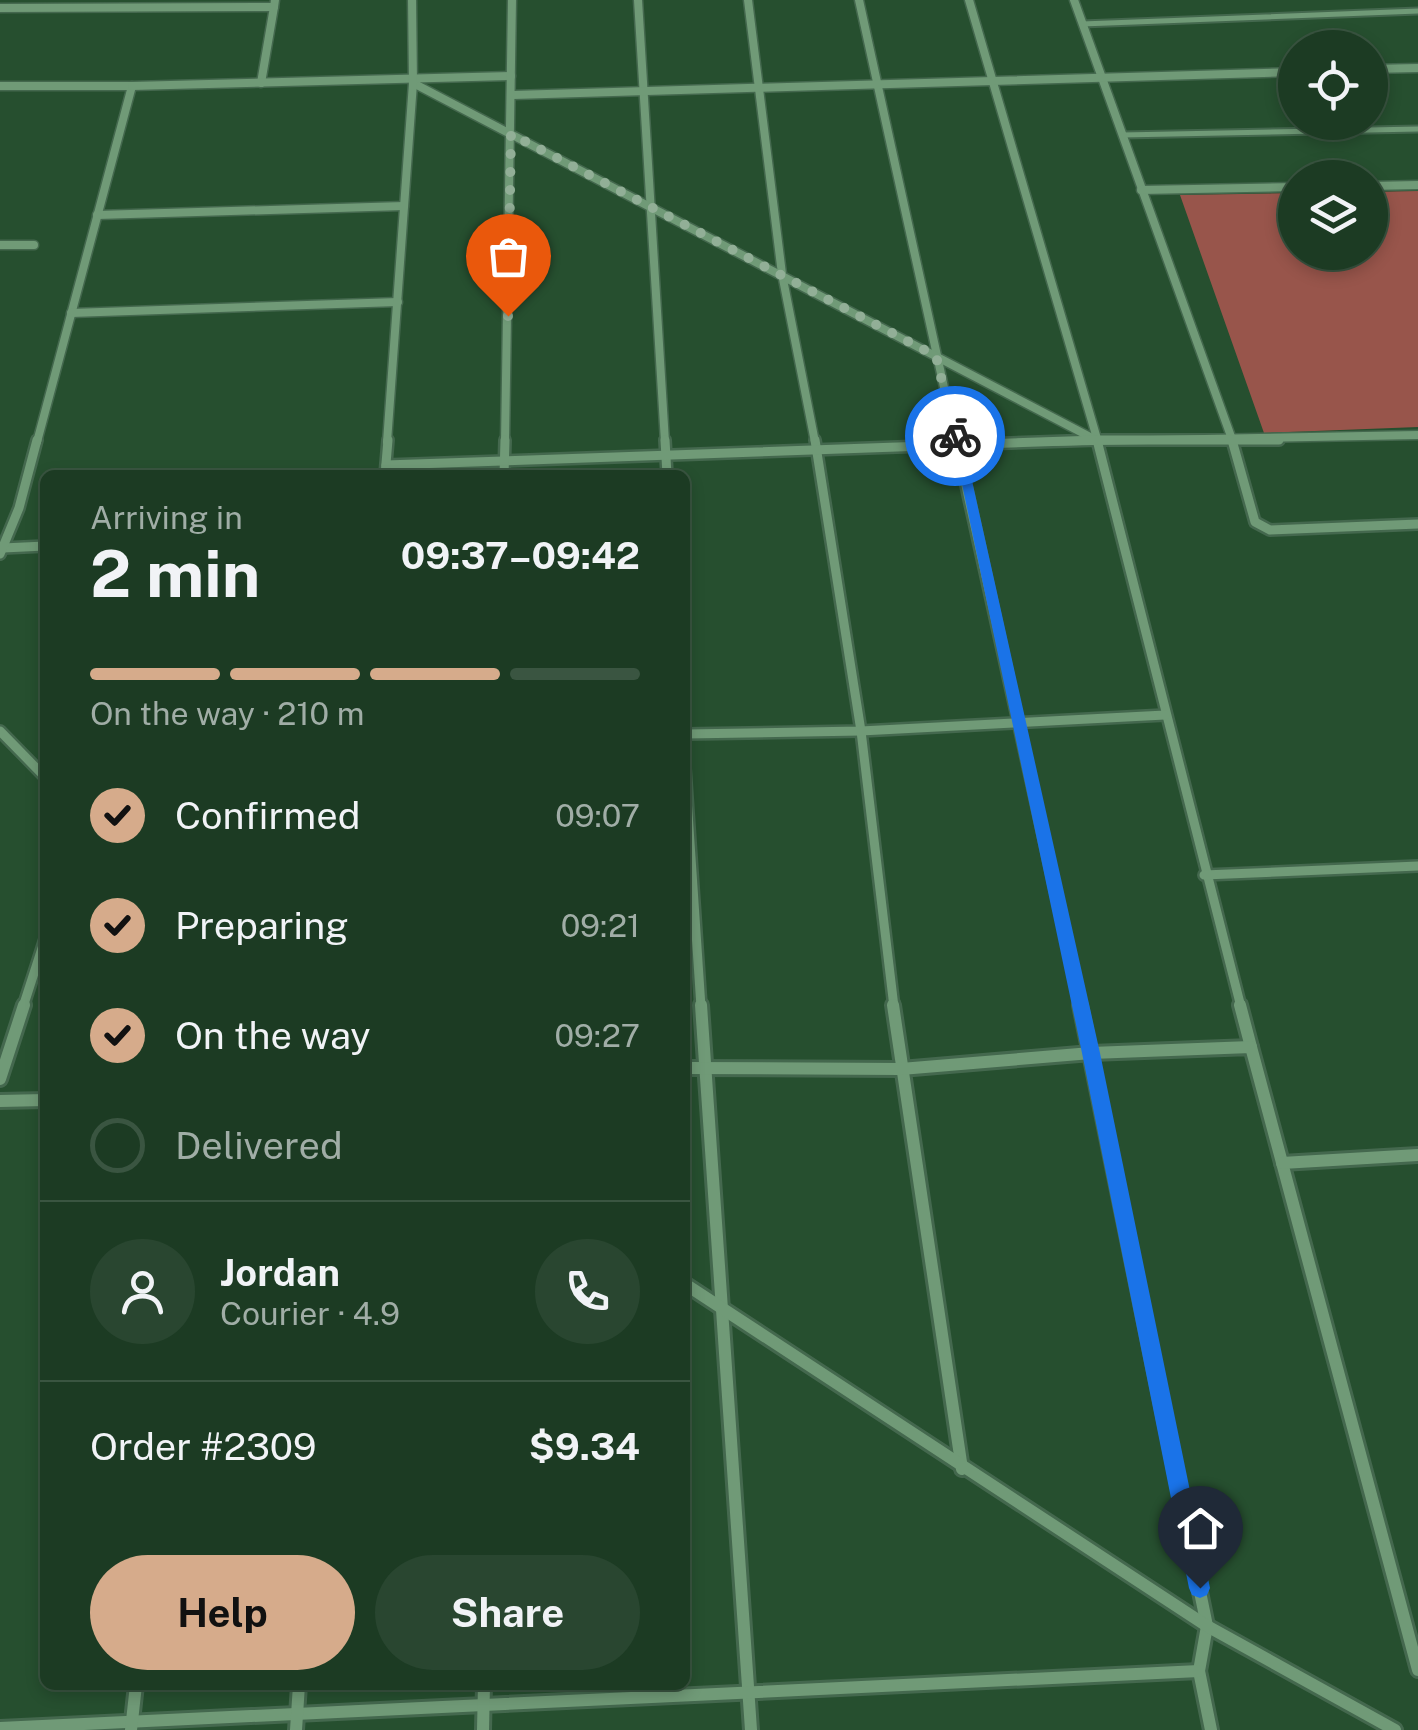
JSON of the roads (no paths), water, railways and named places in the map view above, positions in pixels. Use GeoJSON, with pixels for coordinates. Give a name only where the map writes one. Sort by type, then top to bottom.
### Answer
{"type":"FeatureCollection","features":[{"type":"Feature","properties":{"kind":"street"},"geometry":{"type":"LineString","coordinates":[[412,0],[413,81],[386,470],[504,461],[1097,440],[1233,442],[1418,435]]}},
{"type":"Feature","properties":{"kind":"street"},"geometry":{"type":"LineString","coordinates":[[504,470],[514,95],[512,0]]}},
{"type":"Feature","properties":{"kind":"street"},"geometry":{"type":"LineString","coordinates":[[638,0],[667,470]]}},
{"type":"Feature","properties":{"kind":"street"},"geometry":{"type":"LineString","coordinates":[[748,0],[782,274],[817,452],[861,730],[901,1068],[962,1469]]}},
{"type":"Feature","properties":{"kind":"street"},"geometry":{"type":"LineString","coordinates":[[859,0],[1091,1053],[1207,1626],[1199,1671],[1211,1730]]}},
{"type":"Feature","properties":{"kind":"street"},"geometry":{"type":"LineString","coordinates":[[969,0],[1097,440],[1204,875],[1418,1670]]}},
{"type":"Feature","properties":{"kind":"street"},"geometry":{"type":"LineString","coordinates":[[1074,0],[1233,442],[1254,522],[1270,530],[1418,524]]}},
{"type":"Feature","properties":{"kind":"street"},"geometry":{"type":"LineString","coordinates":[[0,8],[274,4],[261,83]]}},
{"type":"Feature","properties":{"kind":"street"},"geometry":{"type":"LineString","coordinates":[[1388,69],[1418,68]]}},
{"type":"Feature","properties":{"kind":"street"},"geometry":{"type":"LineString","coordinates":[[514,95],[1278,73]]}},
{"type":"Feature","properties":{"kind":"street"},"geometry":{"type":"LineString","coordinates":[[0,86],[413,81],[512,76]]}},
{"type":"Feature","properties":{"kind":"street"},"geometry":{"type":"LineString","coordinates":[[413,81],[1097,440]]}},
{"type":"Feature","properties":{"kind":"street"},"geometry":{"type":"LineString","coordinates":[[40,547],[1,551],[18,508],[132,86]]}},
{"type":"Feature","properties":{"kind":"street"},"geometry":{"type":"LineString","coordinates":[[1388,186],[1418,185]]}},
{"type":"Feature","properties":{"kind":"street"},"geometry":{"type":"LineString","coordinates":[[1142,190],[1278,188]]}},
{"type":"Feature","properties":{"kind":"street"},"geometry":{"type":"LineString","coordinates":[[98,215],[404,206]]}},
{"type":"Feature","properties":{"kind":"street"},"geometry":{"type":"LineString","coordinates":[[0,245],[34,245]]}},
{"type":"Feature","properties":{"kind":"street"},"geometry":{"type":"LineString","coordinates":[[71,313],[398,302]]}},
{"type":"Feature","properties":{"kind":"street"},"geometry":{"type":"LineString","coordinates":[[690,734],[1165,715]]}},
{"type":"Feature","properties":{"kind":"street"},"geometry":{"type":"LineString","coordinates":[[0,731],[40,771]]}},
{"type":"Feature","properties":{"kind":"street"},"geometry":{"type":"LineString","coordinates":[[690,846],[751,1730]]}},
{"type":"Feature","properties":{"kind":"street"},"geometry":{"type":"LineString","coordinates":[[1204,875],[1418,866]]}},
{"type":"Feature","properties":{"kind":"street"},"geometry":{"type":"LineString","coordinates":[[0,1079],[40,955]]}},
{"type":"Feature","properties":{"kind":"street"},"geometry":{"type":"LineString","coordinates":[[690,1067],[901,1068],[1091,1053],[1250,1047]]}},
{"type":"Feature","properties":{"kind":"street"},"geometry":{"type":"LineString","coordinates":[[0,1101],[40,1100]]}},
{"type":"Feature","properties":{"kind":"street"},"geometry":{"type":"LineString","coordinates":[[1282,1163],[1418,1156]]}},
{"type":"Feature","properties":{"kind":"street"},"geometry":{"type":"LineString","coordinates":[[690,1287],[1207,1626],[1395,1730]]}},
{"type":"Feature","properties":{"kind":"street"},"geometry":{"type":"LineString","coordinates":[[0,1728],[132,1726],[297,1714],[1199,1671]]}},
{"type":"Feature","properties":{"kind":"street"},"geometry":{"type":"LineString","coordinates":[[132,1726],[136,1690]]}},
{"type":"Feature","properties":{"kind":"street"},"geometry":{"type":"LineString","coordinates":[[296,1730],[299,1690]]}},
{"type":"Feature","properties":{"kind":"street"},"geometry":{"type":"LineString","coordinates":[[484,1690],[484,1730]]}},
{"type":"Feature","properties":{"kind":"lane"},"geometry":{"type":"LineString","coordinates":[[1082,24],[1418,10]]}},
{"type":"Feature","properties":{"kind":"lane"},"geometry":{"type":"LineString","coordinates":[[1122,135],[1418,128]]}}]}
